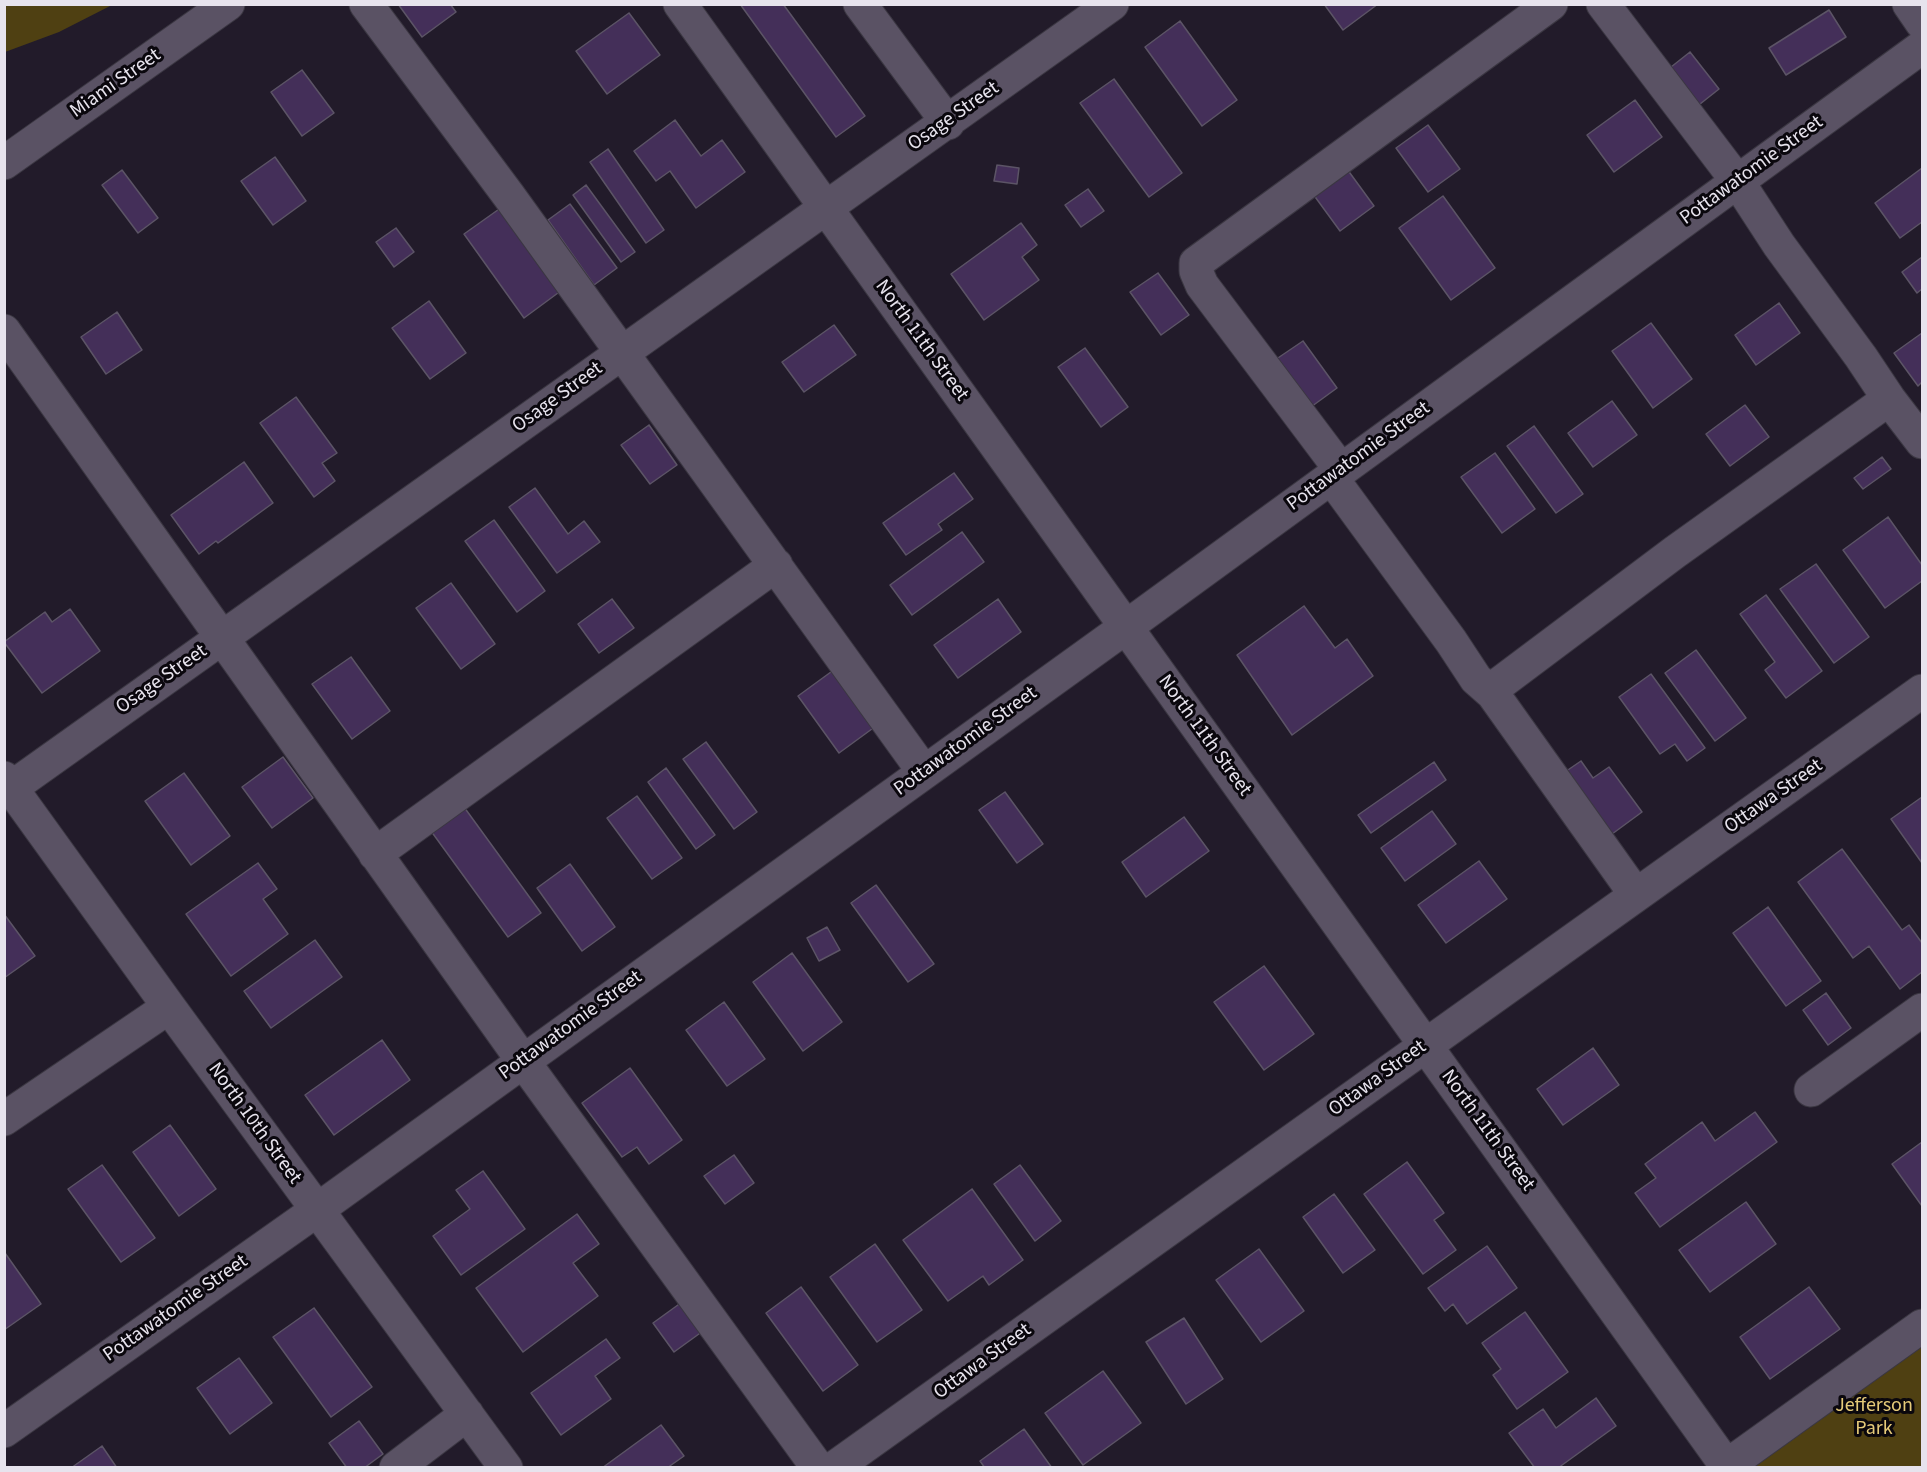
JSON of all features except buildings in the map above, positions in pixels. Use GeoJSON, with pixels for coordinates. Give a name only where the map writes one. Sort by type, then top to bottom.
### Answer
{"type":"FeatureCollection","features":[{"type":"Feature","properties":{"kind":"street","name":"Miami Street"},"geometry":{"type":"LineString","coordinates":[[4,163],[228,4]]}},
{"type":"Feature","properties":{"kind":"street"},"geometry":{"type":"LineString","coordinates":[[366,4],[622,352],[924,772]]}},
{"type":"Feature","properties":{"kind":"street","name":"North 11th Street"},"geometry":{"type":"LineString","coordinates":[[680,4],[1726,1467]]}},
{"type":"Feature","properties":{"kind":"street"},"geometry":{"type":"LineString","coordinates":[[860,4],[948,123]]}},
{"type":"Feature","properties":{"kind":"street","name":"Osage Street"},"geometry":{"type":"LineString","coordinates":[[7,786],[222,638],[1112,4]]}},
{"type":"Feature","properties":{"kind":"street"},"geometry":{"type":"LineString","coordinates":[[1551,4],[1196,263],[1196,272],[1202,285],[1336,473],[1476,679],[1492,694],[1636,895]]}},
{"type":"Feature","properties":{"kind":"street"},"geometry":{"type":"LineString","coordinates":[[1603,4],[1738,182],[1779,245],[1889,399],[1923,442]]}},
{"type":"Feature","properties":{"kind":"street"},"geometry":{"type":"LineString","coordinates":[[1909,4],[1923,23]]}},
{"type":"Feature","properties":{"kind":"street","name":"Pottawatomie Street"},"geometry":{"type":"LineString","coordinates":[[4,1431],[317,1210],[1126,627],[1923,47]]}},
{"type":"Feature","properties":{"kind":"street"},"geometry":{"type":"LineString","coordinates":[[4,331],[523,1061],[818,1467]]}},
{"type":"Feature","properties":{"kind":"street"},"geometry":{"type":"LineString","coordinates":[[1492,694],[1495,687],[1676,552],[1889,399]]}},
{"type":"Feature","properties":{"kind":"street"},"geometry":{"type":"LineString","coordinates":[[375,854],[776,565]]}},
{"type":"Feature","properties":{"kind":"street","name":"Ottawa Street"},"geometry":{"type":"LineString","coordinates":[[834,1467],[1923,691]]}},
{"type":"Feature","properties":{"kind":"street","name":"North 10th Street"},"geometry":{"type":"LineString","coordinates":[[7,786],[506,1467]]}},
{"type":"Feature","properties":{"kind":"street"},"geometry":{"type":"LineString","coordinates":[[4,1119],[169,1007]]}},
{"type":"Feature","properties":{"kind":"street"},"geometry":{"type":"LineString","coordinates":[[1811,1090],[1923,1010]]}},
{"type":"Feature","properties":{"kind":"street"},"geometry":{"type":"LineString","coordinates":[[1726,1467],[1923,1326]]}},
{"type":"Feature","properties":{"kind":"street"},"geometry":{"type":"LineString","coordinates":[[396,1467],[467,1414]]}},
{"type":"Feature","properties":{"kind":"green space"},"geometry":{"type":"Polygon","coordinates":[[[5,4],[112,5],[59,32],[5,52],[5,4]]]}},
{"type":"Feature","properties":{"kind":"green space","name":"Jefferson Park"},"geometry":{"type":"Polygon","coordinates":[[[1922,1326],[1922,1467],[1728,1468],[1922,1326]]]}}]}
